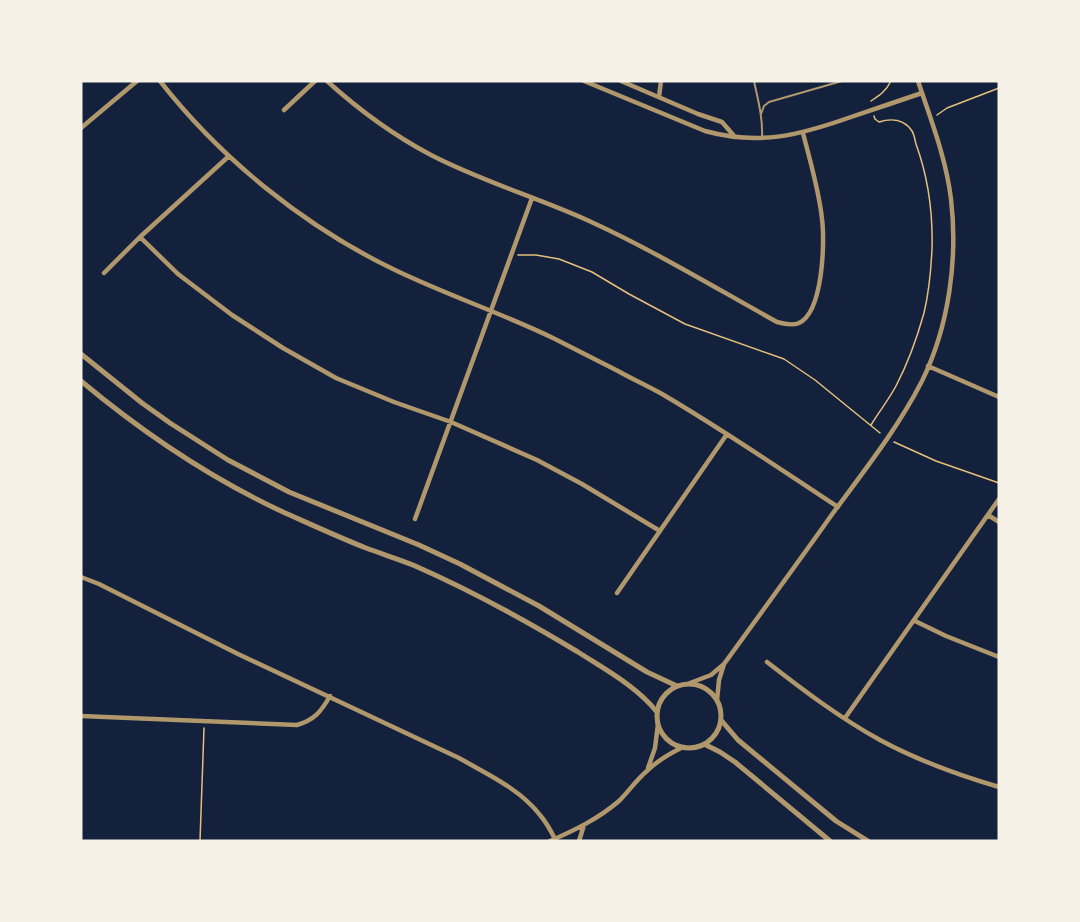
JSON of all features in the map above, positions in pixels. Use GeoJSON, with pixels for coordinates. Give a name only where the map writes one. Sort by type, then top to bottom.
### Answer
{"type":"FeatureCollection","features":[{"type":"Feature","properties":{"kind":"street"},"geometry":{"type":"LineString","coordinates":[[81,129],[137,81]]}},
{"type":"Feature","properties":{"kind":"street"},"geometry":{"type":"LineString","coordinates":[[160,81],[178,105],[229,156],[306,218],[348,245],[392,269],[552,338],[660,393],[838,507]]}},
{"type":"Feature","properties":{"kind":"street"},"geometry":{"type":"LineString","coordinates":[[284,110],[315,81]]}},
{"type":"Feature","properties":{"kind":"street"},"geometry":{"type":"LineString","coordinates":[[327,81],[352,104],[392,132],[431,155],[586,219],[632,241],[777,322],[788,325],[798,324],[806,318],[820,281],[823,260],[824,240],[819,198],[803,133]]}},
{"type":"Feature","properties":{"kind":"street"},"geometry":{"type":"LineString","coordinates":[[584,81],[705,131],[735,137],[762,138],[803,133],[922,93]]}},
{"type":"Feature","properties":{"kind":"street"},"geometry":{"type":"LineString","coordinates":[[621,81],[722,122],[735,137]]}},
{"type":"Feature","properties":{"kind":"street"},"geometry":{"type":"LineString","coordinates":[[659,97],[661,81]]}},
{"type":"Feature","properties":{"kind":"street"},"geometry":{"type":"LineString","coordinates":[[647,771],[655,748],[657,712],[663,696],[677,686],[711,675],[724,664],[886,438],[909,403],[928,366],[944,316],[952,270],[953,246],[951,199],[943,154],[918,81]]}},
{"type":"Feature","properties":{"kind":"street"},"geometry":{"type":"LineString","coordinates":[[104,273],[229,156]]}},
{"type":"Feature","properties":{"kind":"street"},"geometry":{"type":"LineString","coordinates":[[415,519],[532,198]]}},
{"type":"Feature","properties":{"kind":"street"},"geometry":{"type":"LineString","coordinates":[[140,237],[187,281],[232,315],[283,348],[336,378],[451,422],[537,460],[660,531]]}},
{"type":"Feature","properties":{"kind":"street"},"geometry":{"type":"LineString","coordinates":[[81,354],[142,403],[228,460],[290,492],[419,545],[459,564],[539,606],[647,672],[677,686]]}},
{"type":"Feature","properties":{"kind":"street"},"geometry":{"type":"LineString","coordinates":[[928,366],[999,397]]}},
{"type":"Feature","properties":{"kind":"street"},"geometry":{"type":"LineString","coordinates":[[81,381],[158,439],[217,477],[323,530],[411,564],[490,603],[627,683],[657,712]]}},
{"type":"Feature","properties":{"kind":"street"},"geometry":{"type":"LineString","coordinates":[[617,593],[727,434]]}},
{"type":"Feature","properties":{"kind":"street"},"geometry":{"type":"LineString","coordinates":[[845,718],[999,499]]}},
{"type":"Feature","properties":{"kind":"street"},"geometry":{"type":"LineString","coordinates":[[988,515],[999,522]]}},
{"type":"Feature","properties":{"kind":"street"},"geometry":{"type":"LineString","coordinates":[[81,577],[459,758],[500,782],[529,803],[540,814],[553,840],[584,825],[618,801],[647,771],[664,757],[683,747]]}},
{"type":"Feature","properties":{"kind":"street"},"geometry":{"type":"LineString","coordinates":[[915,621],[999,657]]}},
{"type":"Feature","properties":{"kind":"street"},"geometry":{"type":"LineString","coordinates":[[766,662],[812,696],[879,739],[923,760],[968,778],[999,787]]}},
{"type":"Feature","properties":{"kind":"street"},"geometry":{"type":"LineString","coordinates":[[717,700],[724,664]]}},
{"type":"Feature","properties":{"kind":"street"},"geometry":{"type":"LineString","coordinates":[[658,724],[665,736],[676,745],[683,747],[704,744],[716,733],[721,720],[717,700],[709,690],[690,683]]}},
{"type":"Feature","properties":{"kind":"street"},"geometry":{"type":"LineString","coordinates":[[81,716],[297,725],[312,720],[318,715],[330,696]]}},
{"type":"Feature","properties":{"kind":"street"},"geometry":{"type":"LineString","coordinates":[[721,720],[738,740],[827,813],[868,841]]}},
{"type":"Feature","properties":{"kind":"street"},"geometry":{"type":"LineString","coordinates":[[704,744],[735,762],[830,841]]}},
{"type":"Feature","properties":{"kind":"street"},"geometry":{"type":"LineString","coordinates":[[579,841],[584,825]]}},
{"type":"Feature","properties":{"kind":"lane"},"geometry":{"type":"LineString","coordinates":[[754,81],[763,124],[762,138]]}},
{"type":"Feature","properties":{"kind":"lane"},"geometry":{"type":"LineString","coordinates":[[761,114],[764,106],[769,102],[842,81]]}},
{"type":"Feature","properties":{"kind":"path"},"geometry":{"type":"LineString","coordinates":[[870,425],[896,387],[915,343],[924,311],[932,248],[927,185],[912,131],[896,119],[879,122],[875,119],[869,104],[887,89],[891,81]]}},
{"type":"Feature","properties":{"kind":"path"},"geometry":{"type":"LineString","coordinates":[[932,119],[947,108],[999,88]]}},
{"type":"Feature","properties":{"kind":"path"},"geometry":{"type":"LineString","coordinates":[[512,255],[536,255],[559,259],[592,272],[685,324],[784,359],[815,380],[886,438],[936,461],[999,483]]}},
{"type":"Feature","properties":{"kind":"path"},"geometry":{"type":"LineString","coordinates":[[200,841],[204,721]]}}]}
